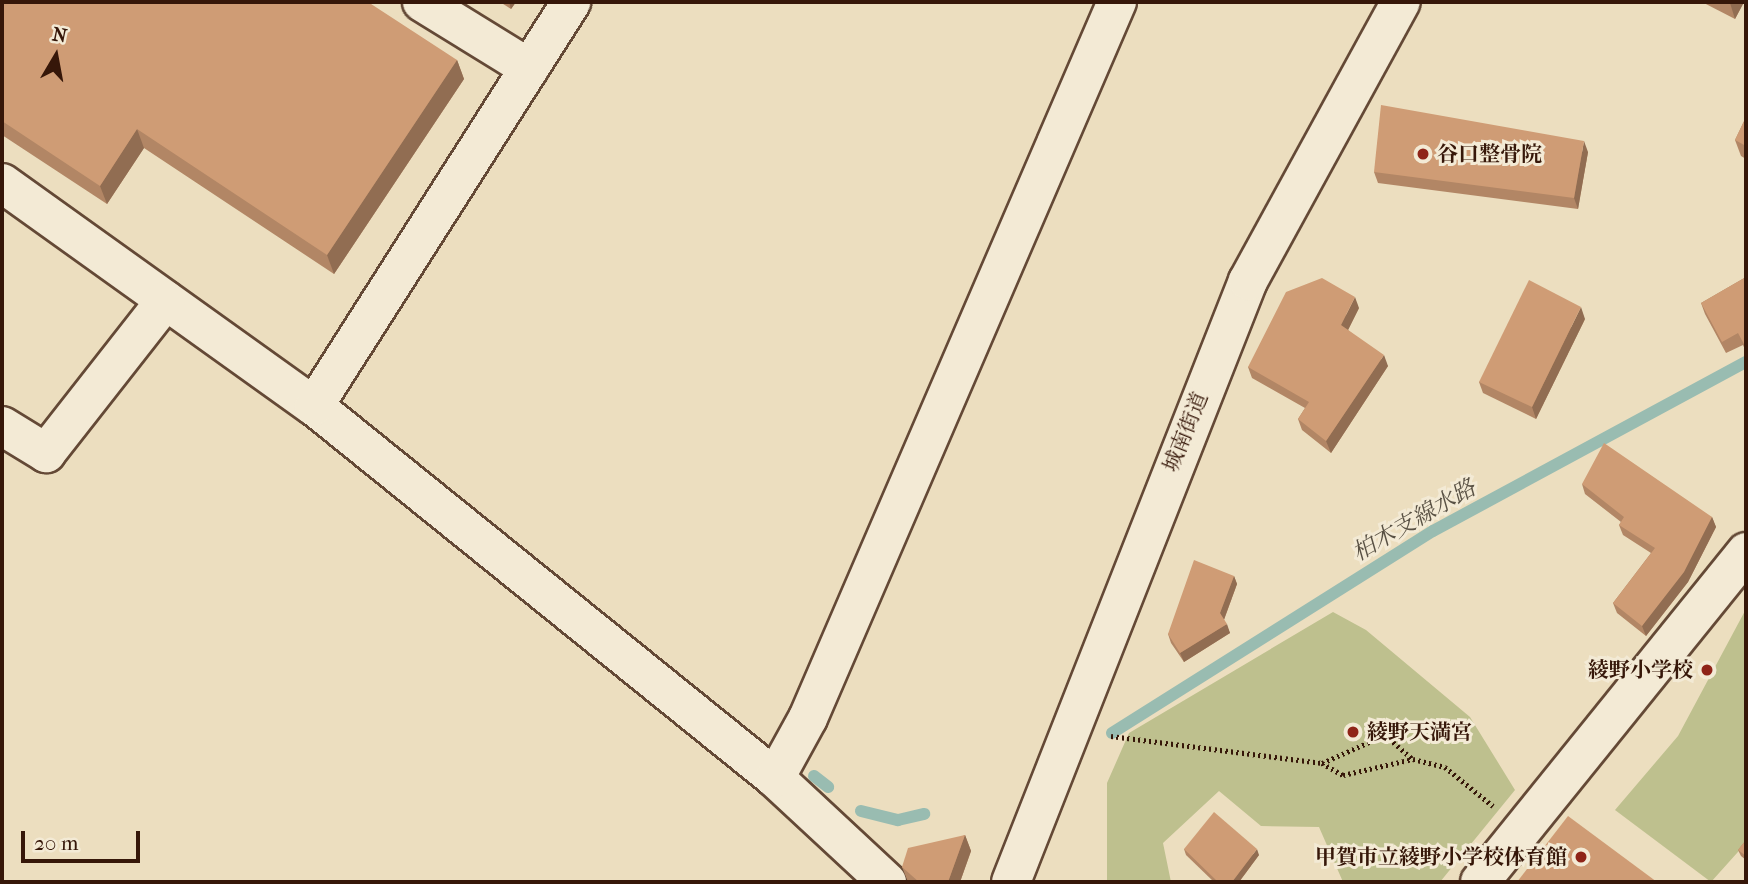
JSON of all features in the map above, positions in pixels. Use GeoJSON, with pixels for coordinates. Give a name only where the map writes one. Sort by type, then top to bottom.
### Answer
{"type":"FeatureCollection","features":[{"type":"Feature","properties":{"kind":"street"},"geometry":{"type":"LineString","coordinates":[[422,2],[528,68]]}},
{"type":"Feature","properties":{"kind":"street"},"geometry":{"type":"LineString","coordinates":[[314,405],[571,2]]}},
{"type":"Feature","properties":{"kind":"street"},"geometry":{"type":"LineString","coordinates":[[775,778],[808,718],[1117,2]]}},
{"type":"Feature","properties":{"kind":"street","name":"城南街道"},"geometry":{"type":"LineString","coordinates":[[1011,882],[1248,281],[1401,2]]}},
{"type":"Feature","properties":{"kind":"street"},"geometry":{"type":"LineString","coordinates":[[2,183],[314,405],[775,778],[887,882]]}},
{"type":"Feature","properties":{"kind":"street"},"geometry":{"type":"LineString","coordinates":[[2,426],[46,453],[166,300]]}},
{"type":"Feature","properties":{"kind":"street"},"geometry":{"type":"LineString","coordinates":[[1480,882],[1746,552]]}},
{"type":"Feature","properties":{"kind":"path"},"geometry":{"type":"LineString","coordinates":[[1097,733],[1322,764],[1343,775],[1413,759]]}},
{"type":"Feature","properties":{"kind":"path"},"geometry":{"type":"LineString","coordinates":[[1322,764],[1385,736],[1413,759],[1445,767],[1521,829]]}},
{"type":"Feature","properties":{"kind":"green space"},"geometry":{"type":"Polygon","coordinates":[[[1746,609],[1746,843],[1711,882],[1615,810],[1678,736],[1746,609]]]}},
{"type":"Feature","properties":{"kind":"green space","name":"綾野天満宮"},"geometry":{"type":"Polygon","coordinates":[[[1333,612],[1366,630],[1470,717],[1515,790],[1440,882],[1343,882],[1319,827],[1261,826],[1219,791],[1163,843],[1171,882],[1107,882],[1107,783],[1129,733],[1333,612]]]}},
{"type":"Feature","properties":{"kind":"building"},"geometry":{"type":"Polygon","coordinates":[[[2,2],[368,2],[457,60],[327,255],[137,129],[100,186],[2,121],[2,2]]]}},
{"type":"Feature","properties":{"kind":"building"},"geometry":{"type":"Polygon","coordinates":[[[1381,105],[1584,141],[1574,198],[1374,172],[1381,105]]]}},
{"type":"Feature","properties":{"kind":"building"},"geometry":{"type":"Polygon","coordinates":[[[1746,117],[1746,146],[1735,140],[1746,117]]]}},
{"type":"Feature","properties":{"kind":"building"},"geometry":{"type":"Polygon","coordinates":[[[1746,277],[1746,348],[1738,333],[1722,342],[1701,303],[1746,277]]]}},
{"type":"Feature","properties":{"kind":"building"},"geometry":{"type":"Polygon","coordinates":[[[1322,278],[1355,297],[1341,325],[1384,355],[1326,441],[1298,419],[1309,402],[1248,367],[1286,292],[1322,278]]]}},
{"type":"Feature","properties":{"kind":"building"},"geometry":{"type":"Polygon","coordinates":[[[1529,280],[1581,307],[1532,407],[1479,382],[1529,280]]]}},
{"type":"Feature","properties":{"kind":"building"},"geometry":{"type":"Polygon","coordinates":[[[1604,443],[1712,517],[1684,572],[1642,626],[1613,603],[1655,548],[1619,525],[1624,517],[1582,484],[1604,443]]]}},
{"type":"Feature","properties":{"kind":"building"},"geometry":{"type":"Polygon","coordinates":[[[1194,560],[1234,576],[1220,613],[1227,624],[1180,653],[1168,634],[1194,560]]]}},
{"type":"Feature","properties":{"kind":"building"},"geometry":{"type":"Polygon","coordinates":[[[1214,812],[1257,849],[1232,882],[1218,882],[1184,849],[1214,812]]]}},
{"type":"Feature","properties":{"kind":"building"},"geometry":{"type":"Polygon","coordinates":[[[1568,816],[1657,882],[1517,882],[1568,816]]]}},
{"type":"Feature","properties":{"kind":"building"},"geometry":{"type":"Polygon","coordinates":[[[965,835],[948,882],[919,882],[902,867],[908,848],[965,835]]]}},
{"type":"Feature","properties":{"kind":"building"},"geometry":{"type":"Polygon","coordinates":[[[1746,840],[1746,856],[1738,850],[1746,840]]]}},
{"type":"Feature","properties":{"kind":"waterway","name":"柏木支線水路"},"geometry":{"type":"LineString","coordinates":[[1112,733],[1433,531],[1746,362]]}},
{"type":"Feature","properties":{"kind":"waterway","name":"柏木支線水路"},"geometry":{"type":"LineString","coordinates":[[814,776],[828,787]]}},
{"type":"Feature","properties":{"kind":"waterway"},"geometry":{"type":"LineString","coordinates":[[861,811],[898,820],[924,814]]}},
{"type":"Feature","properties":{"kind":"place","name":"谷口整骨院"},"geometry":{"type":"Point","coordinates":[1423,154]}},
{"type":"Feature","properties":{"kind":"place","name":"綾野小学校"},"geometry":{"type":"Point","coordinates":[1707,670]}},
{"type":"Feature","properties":{"kind":"place","name":"綾野天満宮"},"geometry":{"type":"Point","coordinates":[1353,732]}},
{"type":"Feature","properties":{"kind":"place","name":"甲賀市立綾野小学校体育館"},"geometry":{"type":"Point","coordinates":[1581,857]}}]}
